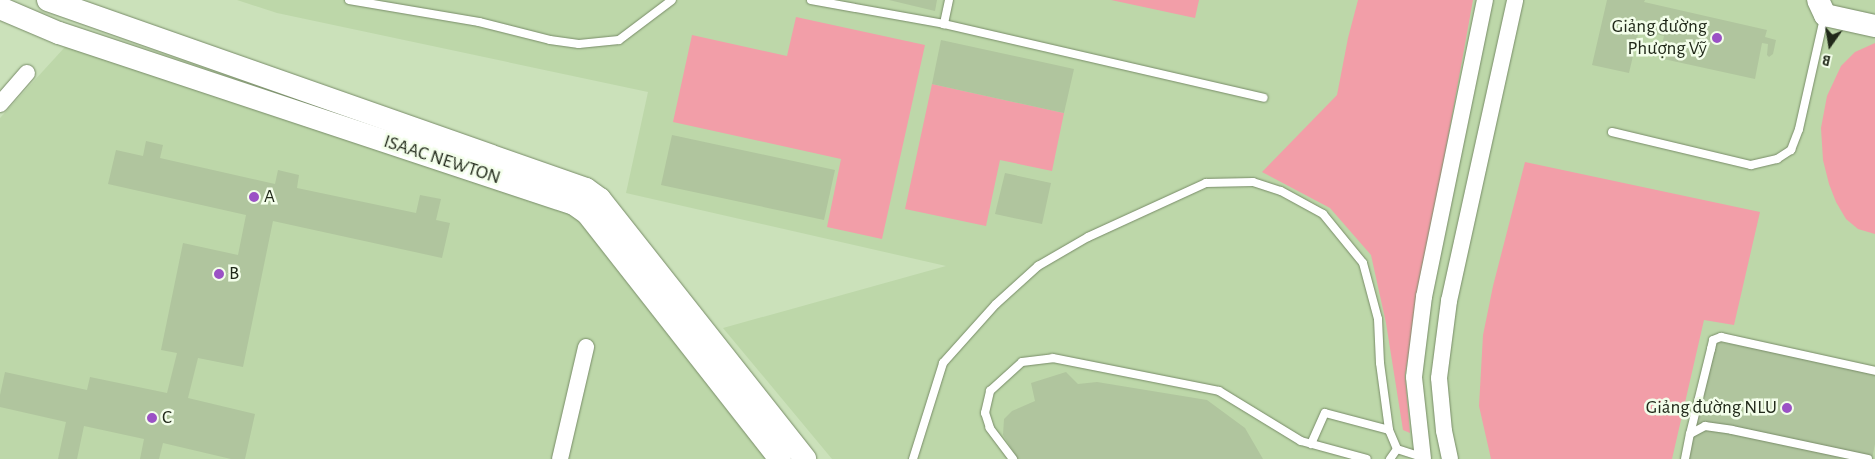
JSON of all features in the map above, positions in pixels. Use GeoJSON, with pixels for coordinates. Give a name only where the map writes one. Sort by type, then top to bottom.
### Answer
{"type":"FeatureCollection","features":[{"type":"Feature","properties":{"kind":"street","name":"ISAAC NEWTON"},"geometry":{"type":"LineString","coordinates":[[48,0],[85,6],[586,190],[600,199],[805,459]]}},
{"type":"Feature","properties":{"kind":"street"},"geometry":{"type":"LineString","coordinates":[[1422,458],[1414,377],[1424,297],[1485,0]]}},
{"type":"Feature","properties":{"kind":"street"},"geometry":{"type":"LineString","coordinates":[[1450,459],[1444,430],[1439,378],[1449,302],[1515,0]]}},
{"type":"Feature","properties":{"kind":"street"},"geometry":{"type":"LineString","coordinates":[[1824,5],[1875,26]]}},
{"type":"Feature","properties":{"kind":"street"},"geometry":{"type":"LineString","coordinates":[[59,33],[85,6]]}},
{"type":"Feature","properties":{"kind":"street","name":"ISAAC NEWTON"},"geometry":{"type":"LineString","coordinates":[[0,8],[59,33],[574,204],[587,213],[780,459]]}},
{"type":"Feature","properties":{"kind":"street"},"geometry":{"type":"LineString","coordinates":[[0,104],[27,73]]}},
{"type":"Feature","properties":{"kind":"street"},"geometry":{"type":"LineString","coordinates":[[560,459],[586,347]]}},
{"type":"Feature","properties":{"kind":"lane"},"geometry":{"type":"LineString","coordinates":[[349,0],[479,22],[550,40],[579,44],[619,40],[672,0]]}},
{"type":"Feature","properties":{"kind":"lane"},"geometry":{"type":"LineString","coordinates":[[812,0],[944,24],[1264,98]]}},
{"type":"Feature","properties":{"kind":"lane"},"geometry":{"type":"LineString","coordinates":[[944,24],[949,0]]}},
{"type":"Feature","properties":{"kind":"lane"},"geometry":{"type":"LineString","coordinates":[[1612,132],[1750,165],[1777,159],[1792,150],[1799,129],[1824,5]]}},
{"type":"Feature","properties":{"kind":"lane"},"geometry":{"type":"LineString","coordinates":[[913,459],[943,363],[996,304],[1046,261],[1088,238],[1206,183],[1253,182],[1281,191],[1323,214],[1363,263],[1378,319],[1380,364],[1389,430],[1397,449],[1422,458]]}},
{"type":"Feature","properties":{"kind":"lane"},"geometry":{"type":"LineString","coordinates":[[1685,459],[1710,349],[1714,340],[1721,337],[1875,371]]}},
{"type":"Feature","properties":{"kind":"lane"},"geometry":{"type":"LineString","coordinates":[[1014,459],[990,428],[985,413],[990,391],[1022,362],[1053,358],[1219,391],[1301,441],[1367,459]]}},
{"type":"Feature","properties":{"kind":"lane"},"geometry":{"type":"LineString","coordinates":[[1311,444],[1325,413],[1389,430]]}},
{"type":"Feature","properties":{"kind":"lane"},"geometry":{"type":"LineString","coordinates":[[1690,434],[1705,426],[1868,459]]}},
{"type":"Feature","properties":{"kind":"lane"},"geometry":{"type":"LineString","coordinates":[[1390,459],[1397,449]]}},
{"type":"Feature","properties":{"kind":"shaded area"},"geometry":{"type":"Polygon","coordinates":[[[237,0],[1875,0],[1875,459],[832,459],[723,328],[946,266],[626,193],[648,92],[277,13],[237,0]]]}},
{"type":"Feature","properties":{"kind":"shaded area"},"geometry":{"type":"Polygon","coordinates":[[[1111,0],[1199,0],[1195,18],[1111,0]]]}},
{"type":"Feature","properties":{"kind":"shaded area"},"geometry":{"type":"Polygon","coordinates":[[[1358,0],[1473,0],[1405,375],[1410,433],[1403,430],[1386,323],[1371,255],[1330,208],[1262,172],[1337,95],[1348,38],[1358,0]]]}},
{"type":"Feature","properties":{"kind":"shaded area"},"geometry":{"type":"Polygon","coordinates":[[[796,17],[925,45],[882,239],[827,227],[841,159],[673,122],[692,35],[787,56],[796,17]]]}},
{"type":"Feature","properties":{"kind":"shaded area"},"geometry":{"type":"Polygon","coordinates":[[[1875,43],[1875,234],[1858,229],[1846,219],[1836,202],[1823,160],[1821,128],[1827,96],[1841,66],[1855,52],[1875,43]]]}},
{"type":"Feature","properties":{"kind":"shaded area"},"geometry":{"type":"Polygon","coordinates":[[[65,47],[571,207],[771,459],[0,459],[0,118],[65,47]]]}},
{"type":"Feature","properties":{"kind":"shaded area"},"geometry":{"type":"Polygon","coordinates":[[[932,84],[1064,113],[1052,171],[1000,160],[986,226],[905,209],[932,84]]]}},
{"type":"Feature","properties":{"kind":"shaded area"},"geometry":{"type":"Polygon","coordinates":[[[1525,162],[1760,212],[1734,325],[1704,320],[1672,459],[1491,459],[1479,406],[1483,335],[1493,286],[1525,162]]]}},
{"type":"Feature","properties":{"kind":"building"},"geometry":{"type":"Polygon","coordinates":[[[889,0],[937,0],[935,11],[889,0]]]}},
{"type":"Feature","properties":{"kind":"building","name":"Giảng đường Phượng Vỹ"},"geometry":{"type":"Polygon","coordinates":[[[1607,0],[1645,0],[1644,2],[1767,30],[1765,37],[1776,40],[1773,54],[1769,57],[1767,55],[1768,44],[1762,43],[1755,79],[1659,58],[1664,36],[1639,30],[1629,73],[1592,65],[1607,0]]]}},
{"type":"Feature","properties":{"kind":"building"},"geometry":{"type":"Polygon","coordinates":[[[941,40],[1074,69],[1064,113],[932,84],[941,40]]]}},
{"type":"Feature","properties":{"kind":"building"},"geometry":{"type":"Polygon","coordinates":[[[672,135],[835,170],[824,220],[661,185],[672,135]]]}},
{"type":"Feature","properties":{"kind":"building"},"geometry":{"type":"Polygon","coordinates":[[[146,141],[163,145],[160,158],[275,184],[278,170],[299,175],[297,188],[416,213],[420,195],[441,199],[436,220],[450,223],[442,258],[273,221],[243,367],[198,358],[188,398],[255,414],[245,459],[231,459],[163,443],[159,459],[140,459],[144,439],[84,426],[77,459],[58,459],[66,422],[0,407],[0,395],[5,372],[87,390],[90,377],[167,393],[177,353],[161,350],[183,243],[238,255],[246,215],[108,184],[116,150],[143,156],[146,141]]]}},
{"type":"Feature","properties":{"kind":"building"},"geometry":{"type":"Polygon","coordinates":[[[1005,173],[1051,183],[1042,224],[995,214],[1005,173]]]}},
{"type":"Feature","properties":{"kind":"building","name":"Giảng đường NLU"},"geometry":{"type":"Polygon","coordinates":[[[1715,341],[1875,372],[1875,444],[1872,459],[1686,459],[1715,341]]]}},
{"type":"Feature","properties":{"kind":"building"},"geometry":{"type":"Polygon","coordinates":[[[1066,372],[1078,384],[1097,382],[1207,400],[1245,428],[1263,459],[1018,459],[1003,435],[1004,419],[1012,411],[1035,401],[1031,383],[1066,372]]]}},
{"type":"Feature","properties":{"kind":"place","name":"Giảng đường Phượng Vỹ"},"geometry":{"type":"Point","coordinates":[1717,38]}},
{"type":"Feature","properties":{"kind":"place","name":"A"},"geometry":{"type":"Point","coordinates":[254,197]}},
{"type":"Feature","properties":{"kind":"place","name":"B"},"geometry":{"type":"Point","coordinates":[219,274]}},
{"type":"Feature","properties":{"kind":"place","name":"Giảng đường NLU"},"geometry":{"type":"Point","coordinates":[1787,408]}},
{"type":"Feature","properties":{"kind":"place","name":"C"},"geometry":{"type":"Point","coordinates":[152,418]}}]}
